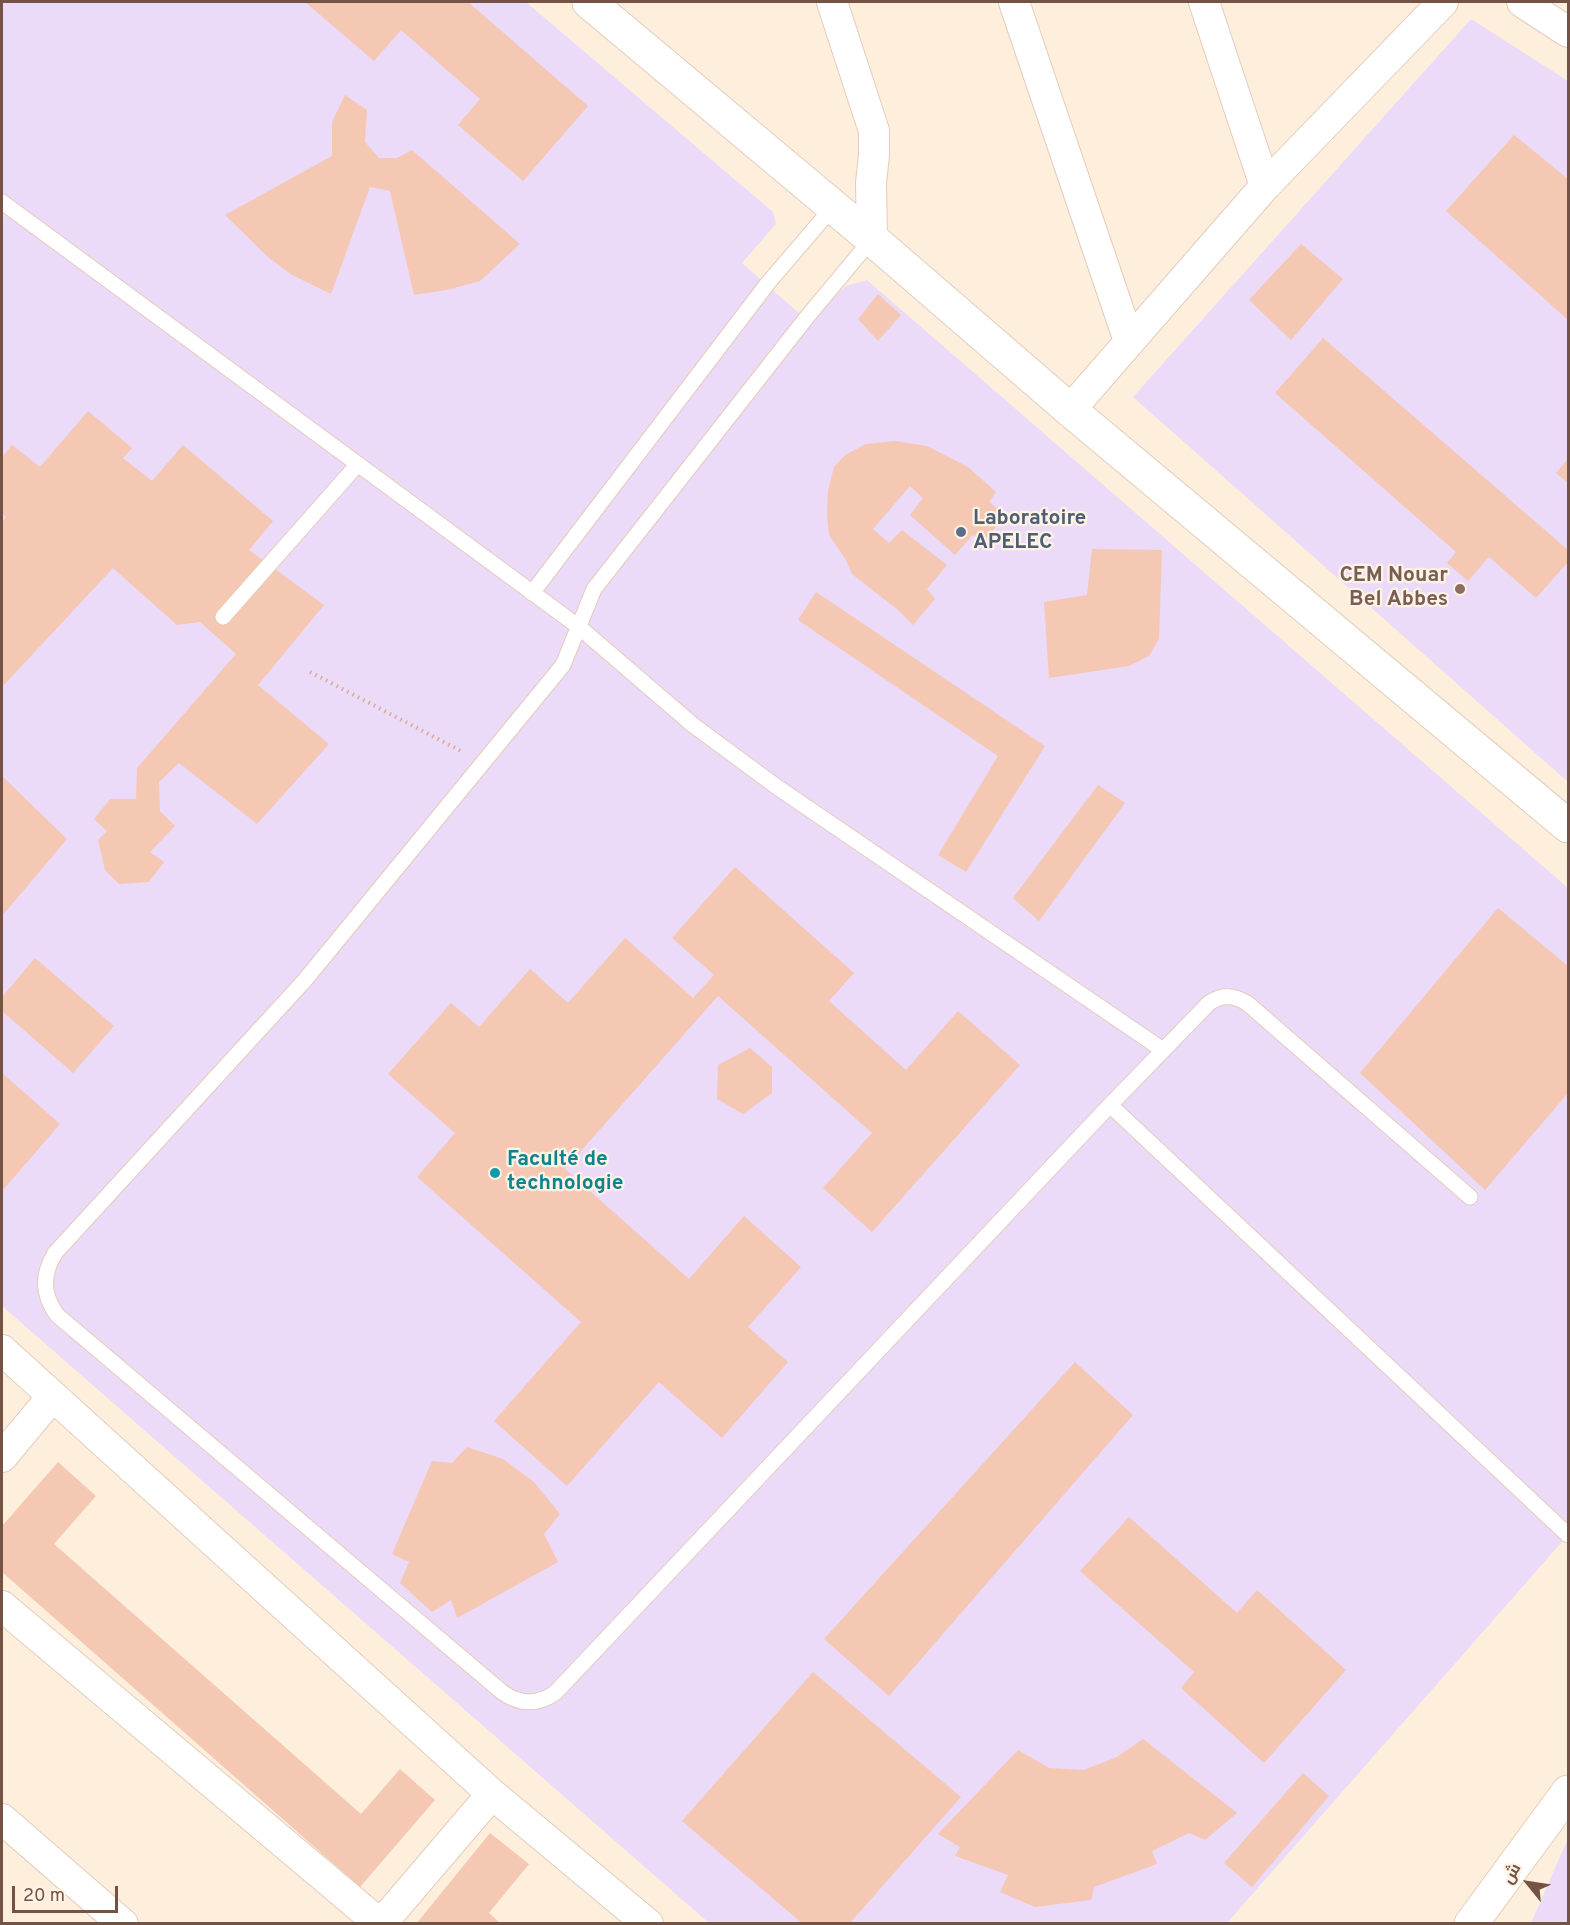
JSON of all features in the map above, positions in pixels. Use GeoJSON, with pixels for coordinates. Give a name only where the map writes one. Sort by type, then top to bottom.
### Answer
{"type":"FeatureCollection","features":[{"type":"Feature","properties":{"kind":"street"},"geometry":{"type":"LineString","coordinates":[[589,2],[872,239],[1070,410],[1569,826]]}},
{"type":"Feature","properties":{"kind":"street"},"geometry":{"type":"LineString","coordinates":[[832,2],[874,130],[871,183],[872,239]]}},
{"type":"Feature","properties":{"kind":"street"},"geometry":{"type":"LineString","coordinates":[[1014,2],[1129,341]]}},
{"type":"Feature","properties":{"kind":"street"},"geometry":{"type":"LineString","coordinates":[[1204,2],[1265,186]]}},
{"type":"Feature","properties":{"kind":"street"},"geometry":{"type":"LineString","coordinates":[[1070,410],[1265,186],[1443,2]]}},
{"type":"Feature","properties":{"kind":"street"},"geometry":{"type":"LineString","coordinates":[[1522,2],[1569,32]]}},
{"type":"Feature","properties":{"kind":"street"},"geometry":{"type":"LineString","coordinates":[[833,207],[871,183]]}},
{"type":"Feature","properties":{"kind":"street"},"geometry":{"type":"LineString","coordinates":[[2,1350],[492,1794],[648,1923]]}},
{"type":"Feature","properties":{"kind":"street"},"geometry":{"type":"LineString","coordinates":[[2,1457],[53,1396]]}},
{"type":"Feature","properties":{"kind":"street"},"geometry":{"type":"LineString","coordinates":[[2,1606],[380,1923],[492,1794]]}},
{"type":"Feature","properties":{"kind":"street"},"geometry":{"type":"LineString","coordinates":[[1471,1923],[1569,1792]]}},
{"type":"Feature","properties":{"kind":"street"},"geometry":{"type":"LineString","coordinates":[[2,1819],[123,1923]]}},
{"type":"Feature","properties":{"kind":"lane"},"geometry":{"type":"LineString","coordinates":[[2,202],[579,627],[702,732],[777,787],[1163,1050]]}},
{"type":"Feature","properties":{"kind":"lane"},"geometry":{"type":"LineString","coordinates":[[532,593],[768,283],[833,207]]}},
{"type":"Feature","properties":{"kind":"lane"},"geometry":{"type":"LineString","coordinates":[[872,239],[807,317],[594,589],[563,665],[305,980],[55,1252],[44,1278],[49,1305],[57,1315],[512,1699],[534,1702],[546,1700],[555,1693],[1110,1105],[1209,1003],[1218,998],[1228,996],[1239,998],[1470,1197]]}},
{"type":"Feature","properties":{"kind":"lane"},"geometry":{"type":"LineString","coordinates":[[223,617],[358,464]]}},
{"type":"Feature","properties":{"kind":"lane"},"geometry":{"type":"LineString","coordinates":[[1110,1105],[1569,1534]]}},
{"type":"Feature","properties":{"kind":"path"},"geometry":{"type":"LineString","coordinates":[[310,672],[483,763]]}},
{"type":"Feature","properties":{"kind":"shaded area"},"geometry":{"type":"Polygon","coordinates":[[[2,2],[526,2],[773,212],[776,224],[742,263],[808,321],[846,286],[867,280],[1568,888],[1568,1535],[1227,1923],[709,1923],[2,1306],[2,2]]]}},
{"type":"Feature","properties":{"kind":"shaded area","name":"CEM Nouar Bel Abbes"},"geometry":{"type":"Polygon","coordinates":[[[1471,19],[1568,81],[1568,782],[1133,397],[1471,19]]]}},
{"type":"Feature","properties":{"kind":"shaded area"},"geometry":{"type":"Polygon","coordinates":[[[1568,1839],[1568,1923],[1531,1923],[1566,1843],[1568,1839]]]}},
{"type":"Feature","properties":{"kind":"building"},"geometry":{"type":"Polygon","coordinates":[[[305,2],[468,2],[588,106],[523,181],[458,125],[480,99],[401,30],[374,61],[305,2]]]}},
{"type":"Feature","properties":{"kind":"building"},"geometry":{"type":"Polygon","coordinates":[[[345,95],[367,110],[365,142],[379,158],[397,158],[412,150],[520,244],[480,281],[447,290],[414,295],[390,191],[370,187],[331,294],[292,275],[269,258],[225,215],[332,156],[332,122],[345,95]]]}},
{"type":"Feature","properties":{"kind":"building"},"geometry":{"type":"Polygon","coordinates":[[[1514,135],[1568,179],[1568,320],[1446,211],[1514,135]]]}},
{"type":"Feature","properties":{"kind":"building"},"geometry":{"type":"Polygon","coordinates":[[[1301,244],[1343,279],[1291,340],[1249,300],[1301,244]]]}},
{"type":"Feature","properties":{"kind":"building"},"geometry":{"type":"Polygon","coordinates":[[[878,294],[901,315],[878,341],[858,319],[878,294]]]}},
{"type":"Feature","properties":{"kind":"building"},"geometry":{"type":"Polygon","coordinates":[[[1323,338],[1568,550],[1568,562],[1536,598],[1489,557],[1468,581],[1447,563],[1456,552],[1275,393],[1323,338]]]}},
{"type":"Feature","properties":{"kind":"building"},"geometry":{"type":"Polygon","coordinates":[[[88,411],[132,448],[123,458],[152,481],[183,445],[273,521],[249,550],[324,605],[258,685],[329,744],[257,824],[179,763],[159,782],[160,811],[175,826],[150,852],[164,862],[149,882],[119,884],[105,870],[98,840],[107,831],[94,819],[110,799],[136,799],[137,768],[236,654],[200,622],[177,625],[113,568],[2,687],[2,522],[6,517],[2,513],[2,457],[12,445],[40,467],[88,411]]]}},
{"type":"Feature","properties":{"kind":"building","name":"Laboratoire APELEC"},"geometry":{"type":"Polygon","coordinates":[[[895,441],[927,446],[968,467],[996,492],[989,502],[1004,514],[983,545],[973,535],[955,555],[910,515],[923,498],[910,486],[873,529],[889,543],[902,530],[947,565],[927,589],[935,599],[913,625],[898,610],[852,574],[846,560],[829,535],[827,515],[828,490],[834,467],[845,455],[866,444],[895,441]]]}},
{"type":"Feature","properties":{"kind":"building"},"geometry":{"type":"Polygon","coordinates":[[[1568,459],[1568,483],[1556,473],[1568,459]]]}},
{"type":"Feature","properties":{"kind":"building"},"geometry":{"type":"Polygon","coordinates":[[[1092,549],[1162,550],[1159,639],[1149,656],[1129,666],[1049,678],[1044,602],[1087,595],[1092,549]]]}},
{"type":"Feature","properties":{"kind":"building"},"geometry":{"type":"Polygon","coordinates":[[[816,592],[1045,746],[966,872],[938,855],[998,756],[798,620],[816,592]]]}},
{"type":"Feature","properties":{"kind":"building"},"geometry":{"type":"Polygon","coordinates":[[[2,776],[67,839],[2,916],[2,776]]]}},
{"type":"Feature","properties":{"kind":"building"},"geometry":{"type":"Polygon","coordinates":[[[1098,785],[1125,803],[1039,921],[1013,898],[1098,785]]]}},
{"type":"Feature","properties":{"kind":"building","name":"Faculté de technologie"},"geometry":{"type":"Polygon","coordinates":[[[735,867],[854,973],[829,1001],[906,1070],[958,1011],[1020,1065],[872,1232],[823,1188],[872,1133],[718,996],[565,1169],[689,1279],[744,1216],[801,1267],[748,1327],[788,1362],[722,1438],[659,1382],[567,1486],[494,1421],[581,1322],[417,1177],[455,1133],[388,1074],[451,1003],[479,1027],[530,969],[568,1003],[625,938],[693,998],[714,975],[672,938],[735,867]]]}},
{"type":"Feature","properties":{"kind":"building"},"geometry":{"type":"Polygon","coordinates":[[[1498,908],[1568,966],[1568,1093],[1485,1190],[1360,1073],[1498,908]]]}},
{"type":"Feature","properties":{"kind":"building"},"geometry":{"type":"Polygon","coordinates":[[[35,958],[114,1026],[73,1073],[2,1011],[2,997],[35,958]]]}},
{"type":"Feature","properties":{"kind":"building"},"geometry":{"type":"Polygon","coordinates":[[[750,1048],[772,1067],[772,1093],[743,1114],[717,1099],[718,1065],[750,1048]]]}},
{"type":"Feature","properties":{"kind":"building"},"geometry":{"type":"Polygon","coordinates":[[[2,1073],[60,1124],[2,1191],[2,1073]]]}},
{"type":"Feature","properties":{"kind":"building"},"geometry":{"type":"Polygon","coordinates":[[[1075,1362],[1133,1415],[889,1696],[824,1639],[1075,1362]]]}},
{"type":"Feature","properties":{"kind":"building"},"geometry":{"type":"Polygon","coordinates":[[[467,1447],[503,1459],[534,1482],[560,1514],[544,1534],[558,1562],[457,1618],[451,1600],[432,1612],[400,1583],[409,1562],[392,1554],[432,1461],[452,1463],[467,1447]]]}},
{"type":"Feature","properties":{"kind":"building"},"geometry":{"type":"Polygon","coordinates":[[[58,1462],[96,1496],[54,1544],[361,1814],[400,1769],[435,1800],[360,1887],[2,1572],[2,1526],[58,1462]]]}},
{"type":"Feature","properties":{"kind":"building"},"geometry":{"type":"Polygon","coordinates":[[[1129,1517],[1237,1613],[1257,1590],[1346,1670],[1264,1763],[1181,1688],[1194,1672],[1080,1571],[1129,1517]]]}},
{"type":"Feature","properties":{"kind":"building"},"geometry":{"type":"Polygon","coordinates":[[[813,1672],[961,1797],[849,1924],[803,1924],[682,1821],[813,1672]]]}},
{"type":"Feature","properties":{"kind":"building"},"geometry":{"type":"Polygon","coordinates":[[[1143,1739],[1237,1813],[1205,1840],[1189,1833],[1152,1851],[1157,1864],[1094,1887],[1091,1900],[1035,1907],[1000,1892],[1008,1875],[955,1856],[960,1847],[938,1834],[1018,1750],[1049,1768],[1084,1770],[1117,1757],[1143,1739]]]}},
{"type":"Feature","properties":{"kind":"building"},"geometry":{"type":"Polygon","coordinates":[[[1303,1773],[1329,1796],[1252,1887],[1224,1863],[1303,1773]]]}},
{"type":"Feature","properties":{"kind":"building"},"geometry":{"type":"Polygon","coordinates":[[[490,1833],[529,1864],[489,1913],[501,1924],[416,1924],[490,1833]]]}},
{"type":"Feature","properties":{"kind":"place","name":"Laboratoire APELEC"},"geometry":{"type":"Point","coordinates":[961,532]}},
{"type":"Feature","properties":{"kind":"place","name":"CEM Nouar Bel Abbes"},"geometry":{"type":"Point","coordinates":[1460,589]}},
{"type":"Feature","properties":{"kind":"place","name":"Faculté de technologie"},"geometry":{"type":"Point","coordinates":[495,1173]}}]}
